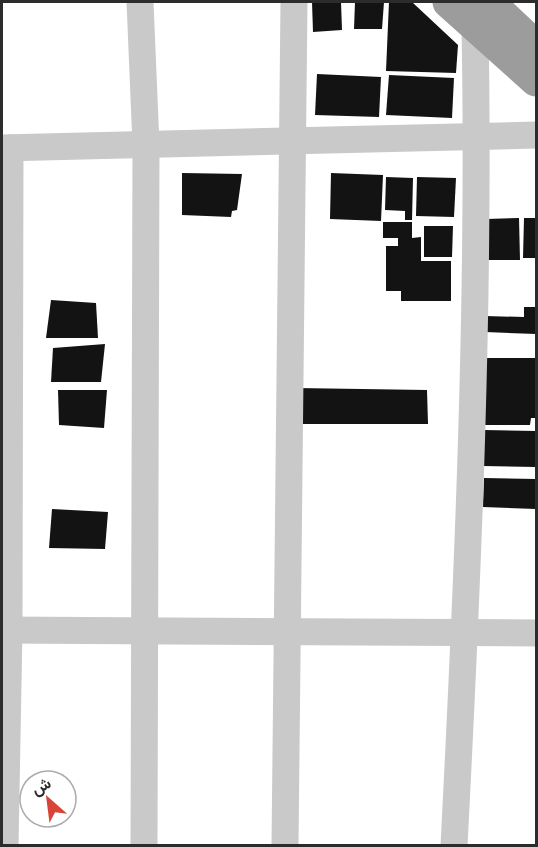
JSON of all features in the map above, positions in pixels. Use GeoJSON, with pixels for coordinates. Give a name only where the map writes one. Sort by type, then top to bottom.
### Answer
{"type":"FeatureCollection","features":[{"type":"Feature","properties":{"kind":"highway"},"geometry":{"type":"LineString","coordinates":[[449,2],[481,14],[537,47]]}},
{"type":"Feature","properties":{"kind":"highway"},"geometry":{"type":"LineString","coordinates":[[481,14],[537,80]]}},
{"type":"Feature","properties":{"kind":"street"},"geometry":{"type":"LineString","coordinates":[[140,2],[146,145],[144,846]]}},
{"type":"Feature","properties":{"kind":"street"},"geometry":{"type":"LineString","coordinates":[[285,846],[294,2]]}},
{"type":"Feature","properties":{"kind":"street"},"geometry":{"type":"LineString","coordinates":[[454,846],[465,634],[481,14]]}},
{"type":"Feature","properties":{"kind":"street"},"geometry":{"type":"LineString","coordinates":[[5,846],[6,148],[537,135]]}},
{"type":"Feature","properties":{"kind":"street"},"geometry":{"type":"LineString","coordinates":[[5,630],[537,633]]}},
{"type":"Feature","properties":{"kind":"building"},"geometry":{"type":"Polygon","coordinates":[[[312,2],[341,2],[342,30],[313,32],[312,2]]]}},
{"type":"Feature","properties":{"kind":"building"},"geometry":{"type":"Polygon","coordinates":[[[355,2],[384,2],[382,29],[354,29],[355,2]]]}},
{"type":"Feature","properties":{"kind":"building"},"geometry":{"type":"Polygon","coordinates":[[[389,2],[412,2],[458,45],[456,73],[386,71],[389,2]]]}},
{"type":"Feature","properties":{"kind":"building"},"geometry":{"type":"Polygon","coordinates":[[[317,74],[381,77],[379,117],[315,115],[317,74]]]}},
{"type":"Feature","properties":{"kind":"building"},"geometry":{"type":"Polygon","coordinates":[[[389,75],[454,78],[452,118],[386,115],[389,75]]]}},
{"type":"Feature","properties":{"kind":"building"},"geometry":{"type":"Polygon","coordinates":[[[182,173],[242,174],[237,210],[232,211],[231,217],[182,215],[182,173]]]}},
{"type":"Feature","properties":{"kind":"building"},"geometry":{"type":"Polygon","coordinates":[[[331,173],[383,175],[381,221],[330,219],[331,173]]]}},
{"type":"Feature","properties":{"kind":"building"},"geometry":{"type":"Polygon","coordinates":[[[386,177],[413,178],[412,220],[405,220],[405,211],[385,210],[386,177]]]}},
{"type":"Feature","properties":{"kind":"building"},"geometry":{"type":"Polygon","coordinates":[[[417,177],[456,178],[454,217],[416,216],[417,177]]]}},
{"type":"Feature","properties":{"kind":"building"},"geometry":{"type":"Polygon","coordinates":[[[519,218],[520,260],[486,260],[486,219],[519,218]]]}},
{"type":"Feature","properties":{"kind":"building"},"geometry":{"type":"Polygon","coordinates":[[[524,218],[536,218],[536,258],[523,258],[524,218]]]}},
{"type":"Feature","properties":{"kind":"building"},"geometry":{"type":"Polygon","coordinates":[[[383,222],[412,222],[412,238],[421,237],[421,261],[451,261],[451,301],[401,301],[401,291],[386,291],[386,246],[398,246],[398,238],[383,238],[383,222]]]}},
{"type":"Feature","properties":{"kind":"building"},"geometry":{"type":"Polygon","coordinates":[[[424,226],[453,226],[452,257],[424,257],[424,226]]]}},
{"type":"Feature","properties":{"kind":"building"},"geometry":{"type":"Polygon","coordinates":[[[51,300],[96,303],[98,338],[46,338],[51,300]]]}},
{"type":"Feature","properties":{"kind":"building"},"geometry":{"type":"Polygon","coordinates":[[[524,307],[536,307],[536,334],[485,332],[485,316],[524,317],[524,307]]]}},
{"type":"Feature","properties":{"kind":"building"},"geometry":{"type":"Polygon","coordinates":[[[105,344],[101,382],[51,382],[53,348],[105,344]]]}},
{"type":"Feature","properties":{"kind":"building"},"geometry":{"type":"Polygon","coordinates":[[[481,358],[536,358],[536,418],[531,418],[530,425],[481,425],[481,358]]]}},
{"type":"Feature","properties":{"kind":"building"},"geometry":{"type":"Polygon","coordinates":[[[296,388],[427,390],[428,424],[302,424],[296,388]]]}},
{"type":"Feature","properties":{"kind":"building"},"geometry":{"type":"Polygon","coordinates":[[[58,390],[107,390],[104,428],[59,425],[58,390]]]}},
{"type":"Feature","properties":{"kind":"building"},"geometry":{"type":"Polygon","coordinates":[[[484,430],[536,431],[536,467],[483,466],[484,430]]]}},
{"type":"Feature","properties":{"kind":"building"},"geometry":{"type":"Polygon","coordinates":[[[484,478],[536,479],[536,509],[483,507],[484,478]]]}},
{"type":"Feature","properties":{"kind":"building"},"geometry":{"type":"Polygon","coordinates":[[[52,509],[108,512],[105,549],[49,548],[52,509]]]}}]}
